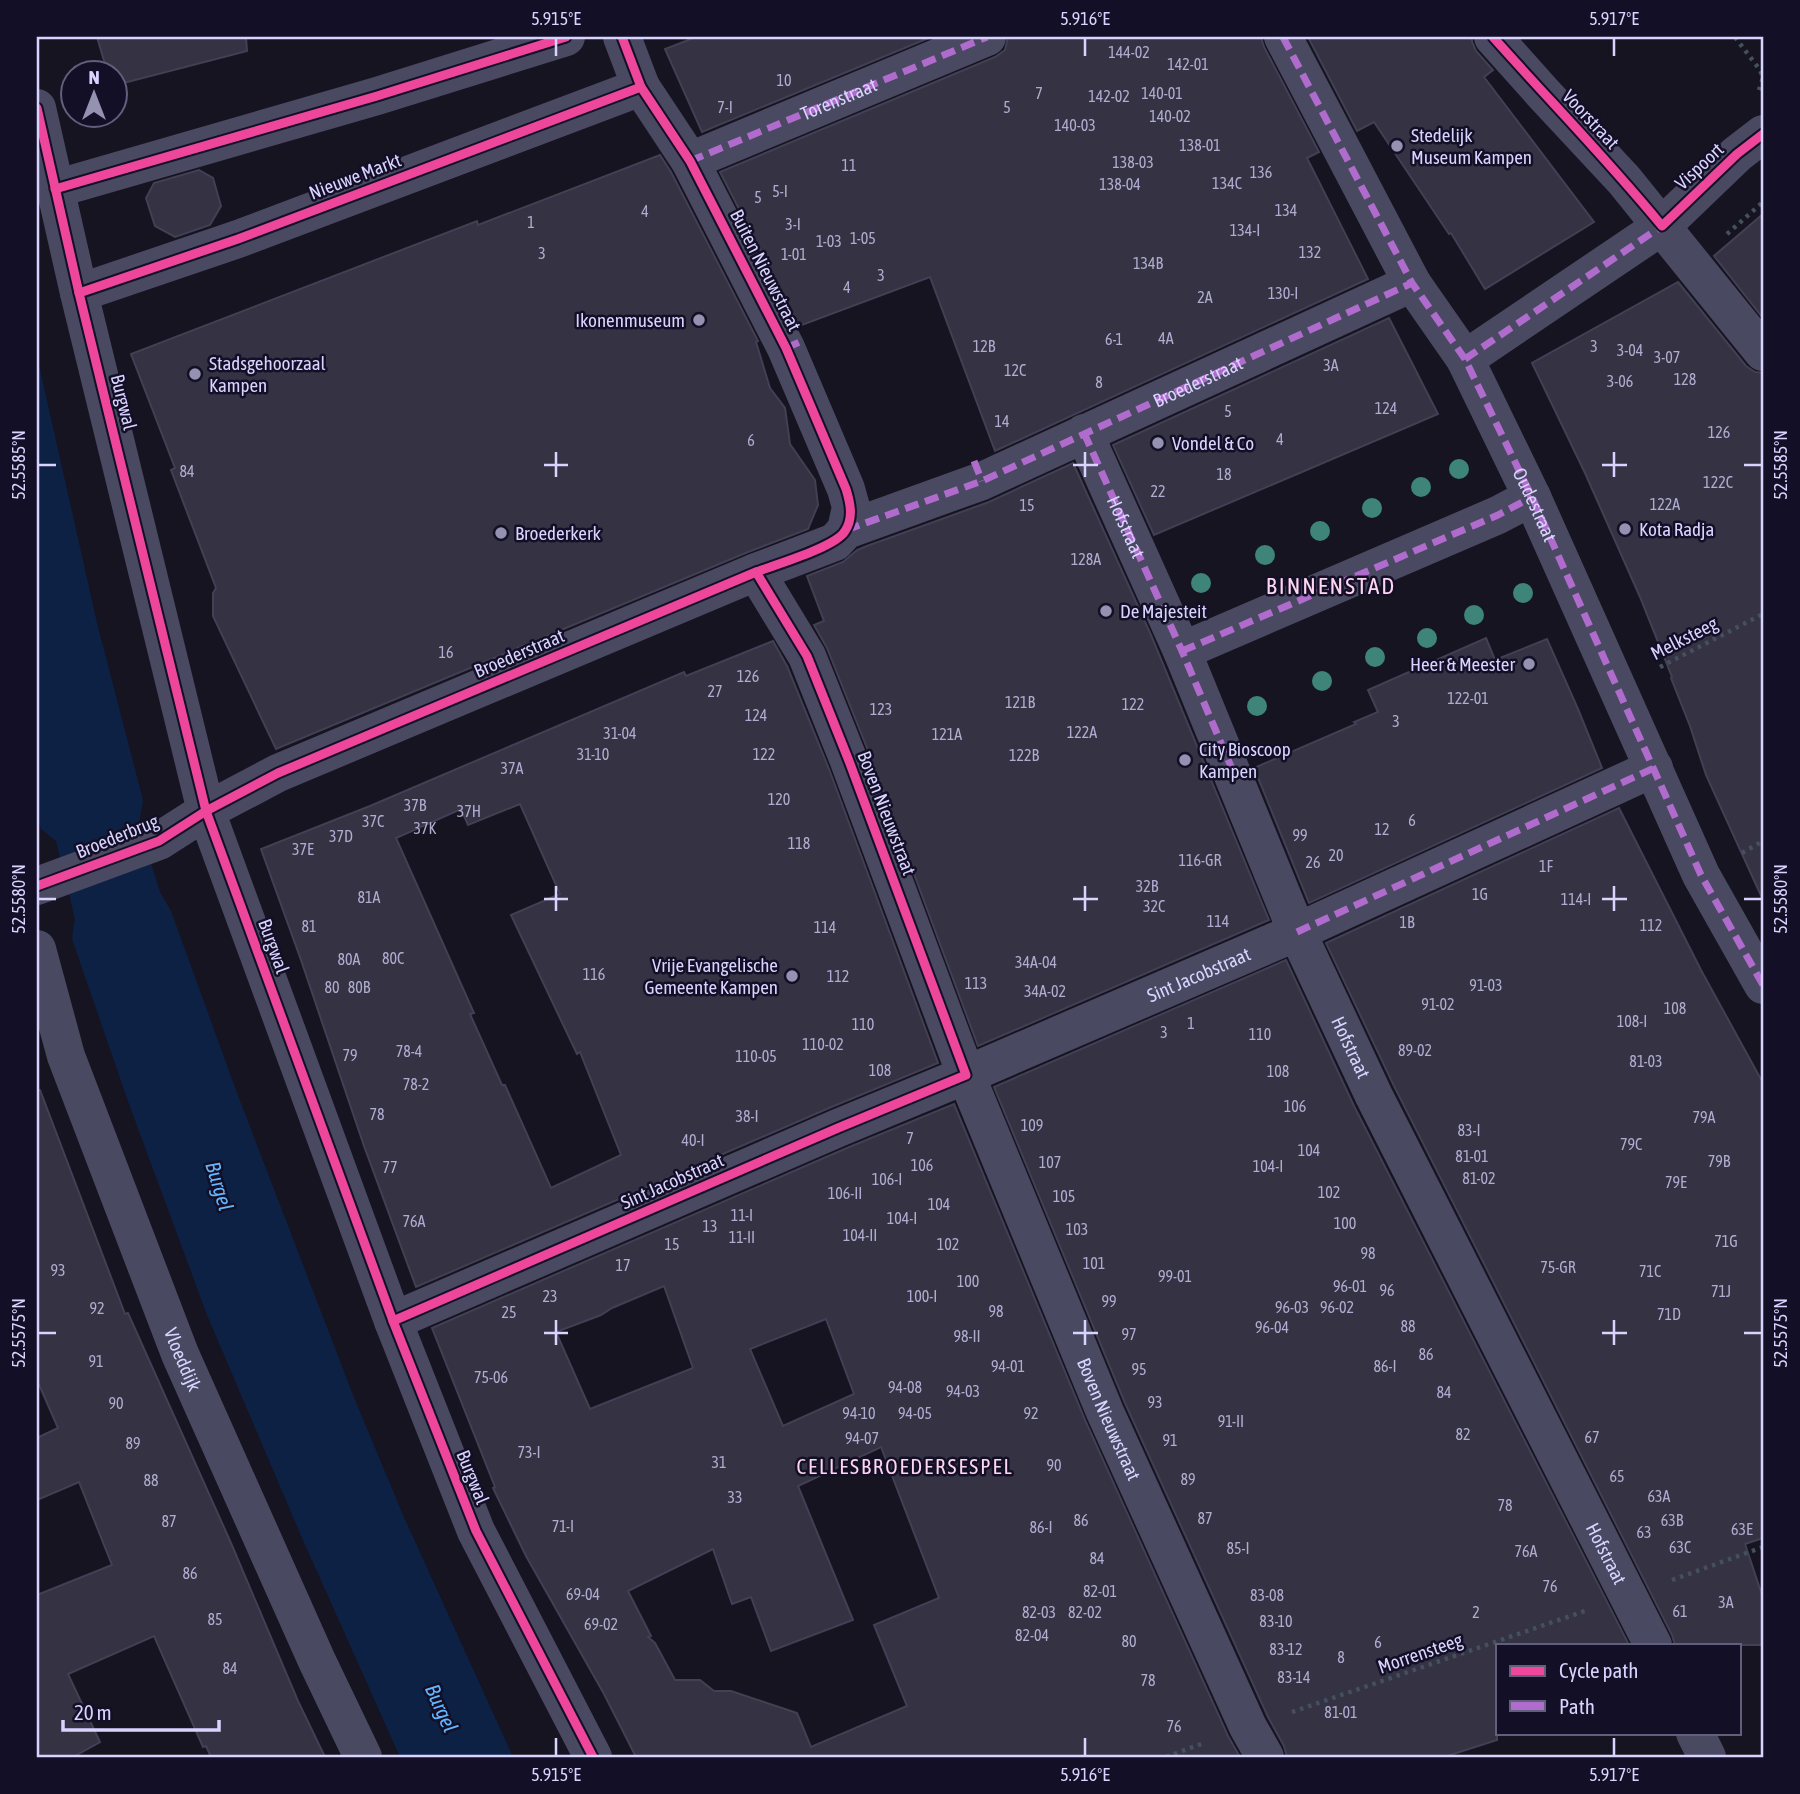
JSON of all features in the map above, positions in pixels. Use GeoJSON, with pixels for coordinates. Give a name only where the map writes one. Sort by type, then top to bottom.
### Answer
{"type":"FeatureCollection","features":[{"type":"Feature","properties":{"kind":"street"},"geometry":{"type":"LineString","coordinates":[[55,189],[566,37]]}},
{"type":"Feature","properties":{"kind":"street","name":"Buiten Nieuwstraat"},"geometry":{"type":"LineString","coordinates":[[623,37],[641,87],[690,161],[794,345],[846,489],[851,507],[846,530]]}},
{"type":"Feature","properties":{"kind":"street","name":"Torenstraat"},"geometry":{"type":"LineString","coordinates":[[690,161],[987,37]]}},
{"type":"Feature","properties":{"kind":"street","name":"Oudestraat"},"geometry":{"type":"LineString","coordinates":[[1283,37],[1412,283],[1465,359],[1532,497],[1701,875],[1763,985]]}},
{"type":"Feature","properties":{"kind":"street","name":"Voorstraat"},"geometry":{"type":"LineString","coordinates":[[1493,37],[1624,180],[1763,352]]}},
{"type":"Feature","properties":{"kind":"street","name":"Nieuwe Markt"},"geometry":{"type":"LineString","coordinates":[[79,293],[238,239],[641,87]]}},
{"type":"Feature","properties":{"kind":"street","name":"Burgwal"},"geometry":{"type":"LineString","coordinates":[[37,108],[79,293],[206,811],[393,1321],[476,1531],[593,1757]]}},
{"type":"Feature","properties":{"kind":"street","name":"Vispoort"},"geometry":{"type":"LineString","coordinates":[[1465,359],[1661,226],[1737,154],[1763,134]]}},
{"type":"Feature","properties":{"kind":"street","name":"Broederstraat"},"geometry":{"type":"LineString","coordinates":[[206,811],[278,773],[756,572],[835,542],[846,530],[978,471],[1084,433],[1412,283]]}},
{"type":"Feature","properties":{"kind":"street","name":"Hofstraat"},"geometry":{"type":"LineString","coordinates":[[1084,433],[1182,651],[1297,932],[1380,1108],[1653,1644]]}},
{"type":"Feature","properties":{"kind":"street"},"geometry":{"type":"LineString","coordinates":[[1182,651],[1498,515],[1532,497]]}},
{"type":"Feature","properties":{"kind":"street","name":"Boven Nieuwstraat"},"geometry":{"type":"LineString","coordinates":[[756,572],[807,656],[966,1075],[1105,1412],[1257,1742]]}},
{"type":"Feature","properties":{"kind":"street","name":"Sint Jacobstraat"},"geometry":{"type":"LineString","coordinates":[[393,1321],[1297,932],[1654,768]]}},
{"type":"Feature","properties":{"kind":"street","name":"Broederbrug"},"geometry":{"type":"LineString","coordinates":[[44,884],[159,841],[206,811]]}},
{"type":"Feature","properties":{"kind":"street","name":"Vloeddijk"},"geometry":{"type":"LineString","coordinates":[[37,949],[66,1056],[180,1354],[317,1661],[363,1757]]}},
{"type":"Feature","properties":{"kind":"street"},"geometry":{"type":"LineString","coordinates":[[1696,1734],[1707,1757]]}},
{"type":"Feature","properties":{"kind":"water","name":"Burgel"},"geometry":{"type":"Polygon","coordinates":[[[37,356],[97,623],[143,800],[139,824],[160,892],[171,911],[237,1093],[353,1395],[403,1515],[513,1757],[400,1757],[302,1538],[207,1315],[129,1104],[72,939],[75,919],[56,841],[41,829],[37,814],[37,356]]]}},
{"type":"Feature","properties":{"kind":"building"},"geometry":{"type":"Polygon","coordinates":[[[97,37],[246,37],[247,51],[130,81],[130,60],[104,60],[97,37]]]}},
{"type":"Feature","properties":{"kind":"building"},"geometry":{"type":"Polygon","coordinates":[[[696,37],[931,37],[702,132],[665,49],[696,37]]]}},
{"type":"Feature","properties":{"kind":"building"},"geometry":{"type":"Polygon","coordinates":[[[1008,37],[1261,37],[1319,152],[1307,158],[1368,279],[995,451],[930,277],[799,326],[720,172],[995,57],[1005,50],[1008,37]]]}},
{"type":"Feature","properties":{"kind":"building"},"geometry":{"type":"Polygon","coordinates":[[[1308,37],[1472,37],[1476,51],[1493,70],[1484,77],[1594,222],[1485,289],[1451,233],[1449,234],[1374,122],[1357,131],[1308,37]]]}},
{"type":"Feature","properties":{"kind":"building"},"geometry":{"type":"Polygon","coordinates":[[[660,155],[758,341],[756,342],[770,388],[785,408],[790,444],[815,480],[818,505],[808,529],[276,749],[213,616],[213,593],[216,588],[171,470],[175,468],[131,354],[477,221],[478,225],[660,155]]]}},
{"type":"Feature","properties":{"kind":"building"},"geometry":{"type":"Polygon","coordinates":[[[199,170],[213,178],[221,206],[210,225],[175,237],[155,226],[146,198],[154,183],[199,170]]]}},
{"type":"Feature","properties":{"kind":"building"},"geometry":{"type":"Polygon","coordinates":[[[1763,214],[1763,318],[1714,256],[1763,214]]]}},
{"type":"Feature","properties":{"kind":"building"},"geometry":{"type":"Polygon","coordinates":[[[1678,282],[1746,366],[1755,372],[1763,373],[1763,900],[1706,775],[1672,677],[1640,597],[1532,363],[1678,282]]]}},
{"type":"Feature","properties":{"kind":"building"},"geometry":{"type":"Polygon","coordinates":[[[1389,318],[1438,414],[1154,535],[1113,445],[1389,318]]]}},
{"type":"Feature","properties":{"kind":"building"},"geometry":{"type":"Polygon","coordinates":[[[1073,463],[1151,635],[1269,920],[978,1046],[869,753],[827,648],[814,625],[824,621],[807,576],[843,562],[857,550],[989,502],[1073,463]]]}},
{"type":"Feature","properties":{"kind":"building"},"geometry":{"type":"Polygon","coordinates":[[[1486,638],[1495,660],[1547,639],[1602,768],[1309,903],[1254,768],[1378,712],[1368,690],[1486,638]]]}},
{"type":"Feature","properties":{"kind":"building"},"geometry":{"type":"Polygon","coordinates":[[[773,641],[787,666],[829,769],[938,1063],[416,1287],[261,849],[370,806],[684,672],[686,676],[773,641]],[[520,804],[468,825],[461,809],[396,838],[474,1013],[470,1014],[551,1188],[621,1155],[580,1052],[577,1054],[511,915],[560,894],[520,804]]]}},
{"type":"Feature","properties":{"kind":"building"},"geometry":{"type":"Polygon","coordinates":[[[1619,808],[1701,970],[1763,1083],[1763,1538],[1745,1544],[1763,1598],[1763,1645],[1675,1644],[1394,1086],[1326,943],[1619,808]]]}},
{"type":"Feature","properties":{"kind":"building"},"geometry":{"type":"Polygon","coordinates":[[[1286,960],[1354,1106],[1628,1644],[1496,1644],[1497,1740],[1444,1757],[1287,1757],[1125,1403],[994,1087],[1286,960]]]}},
{"type":"Feature","properties":{"kind":"building"},"geometry":{"type":"Polygon","coordinates":[[[37,1090],[40,1090],[125,1314],[128,1313],[325,1757],[211,1757],[206,1746],[203,1747],[154,1636],[68,1674],[100,1742],[73,1757],[37,1757],[37,1595],[112,1565],[79,1482],[37,1500],[37,1438],[58,1428],[37,1380],[37,1090]]]}},
{"type":"Feature","properties":{"kind":"building"},"geometry":{"type":"Polygon","coordinates":[[[954,1104],[1085,1420],[1228,1736],[1240,1757],[636,1757],[604,1694],[526,1556],[493,1488],[495,1487],[432,1328],[954,1104]],[[664,1286],[556,1332],[590,1409],[693,1368],[664,1286]],[[826,1319],[750,1349],[783,1426],[854,1394],[826,1319]],[[881,1447],[798,1486],[853,1620],[771,1651],[751,1597],[732,1604],[713,1549],[628,1591],[651,1636],[648,1637],[655,1643],[675,1680],[700,1680],[714,1691],[731,1691],[797,1713],[811,1747],[907,1706],[874,1625],[939,1598],[881,1447]]]}},
{"type":"Feature","properties":{"kind":"marked path"},"geometry":{"type":"LineString","coordinates":[[690,161],[987,37]]}},
{"type":"Feature","properties":{"kind":"marked path"},"geometry":{"type":"LineString","coordinates":[[1283,37],[1412,283],[1465,359],[1532,497],[1701,875],[1763,985]]}},
{"type":"Feature","properties":{"kind":"marked path"},"geometry":{"type":"LineString","coordinates":[[1465,359],[1662,226]]}},
{"type":"Feature","properties":{"kind":"marked path"},"geometry":{"type":"LineString","coordinates":[[846,530],[982,481],[1412,283]]}},
{"type":"Feature","properties":{"kind":"marked path"},"geometry":{"type":"LineString","coordinates":[[786,348],[802,341]]}},
{"type":"Feature","properties":{"kind":"marked path"},"geometry":{"type":"LineString","coordinates":[[1084,433],[1235,776]]}},
{"type":"Feature","properties":{"kind":"marked path"},"geometry":{"type":"LineString","coordinates":[[974,461],[982,481]]}},
{"type":"Feature","properties":{"kind":"marked path"},"geometry":{"type":"LineString","coordinates":[[1182,651],[1498,515],[1532,497]]}},
{"type":"Feature","properties":{"kind":"marked path"},"geometry":{"type":"LineString","coordinates":[[1297,932],[1654,768]]}},
{"type":"Feature","properties":{"kind":"cycle path"},"geometry":{"type":"LineString","coordinates":[[55,189],[377,96],[566,37]]}},
{"type":"Feature","properties":{"kind":"cycle path"},"geometry":{"type":"LineString","coordinates":[[37,886],[159,841],[206,811],[278,773],[756,572],[818,549],[845,531],[850,515],[846,489],[786,348],[690,161],[641,87],[622,37]]}},
{"type":"Feature","properties":{"kind":"cycle path"},"geometry":{"type":"LineString","coordinates":[[1493,37],[1662,226],[1737,154],[1763,134]]}},
{"type":"Feature","properties":{"kind":"cycle path"},"geometry":{"type":"LineString","coordinates":[[79,293],[238,239],[641,87]]}},
{"type":"Feature","properties":{"kind":"cycle path"},"geometry":{"type":"LineString","coordinates":[[37,108],[79,293],[206,811],[393,1321],[476,1531],[593,1757]]}},
{"type":"Feature","properties":{"kind":"cycle path"},"geometry":{"type":"LineString","coordinates":[[393,1321],[966,1075],[807,656],[756,572]]}},
{"type":"Feature","properties":{"kind":"place","name":"Stedelijk Museum Kampen"},"geometry":{"type":"Point","coordinates":[1397,146]}},
{"type":"Feature","properties":{"kind":"place","name":"Ikonenmuseum"},"geometry":{"type":"Point","coordinates":[699,320]}},
{"type":"Feature","properties":{"kind":"place","name":"Stadsgehoorzaal Kampen"},"geometry":{"type":"Point","coordinates":[195,374]}},
{"type":"Feature","properties":{"kind":"place","name":"Vondel & Co"},"geometry":{"type":"Point","coordinates":[1158,443]}},
{"type":"Feature","properties":{"kind":"place","name":"Kota Radja"},"geometry":{"type":"Point","coordinates":[1625,529]}},
{"type":"Feature","properties":{"kind":"place","name":"Broederkerk"},"geometry":{"type":"Point","coordinates":[501,533]}},
{"type":"Feature","properties":{"kind":"place","name":"De Majesteit"},"geometry":{"type":"Point","coordinates":[1106,611]}},
{"type":"Feature","properties":{"kind":"place","name":"Heer & Meester"},"geometry":{"type":"Point","coordinates":[1529,664]}},
{"type":"Feature","properties":{"kind":"place","name":"City Bioscoop Kampen"},"geometry":{"type":"Point","coordinates":[1185,760]}},
{"type":"Feature","properties":{"kind":"place","name":"Vrije Evangelische Gemeente Kampen"},"geometry":{"type":"Point","coordinates":[792,976]}},
{"type":"Feature","properties":{"kind":"district","name":"BINNENSTAD"},"geometry":{"type":"Point","coordinates":[1331,586]}},
{"type":"Feature","properties":{"kind":"district","name":"CELLESBROEDERSESPEL"},"geometry":{"type":"Point","coordinates":[905,1466]}}]}
